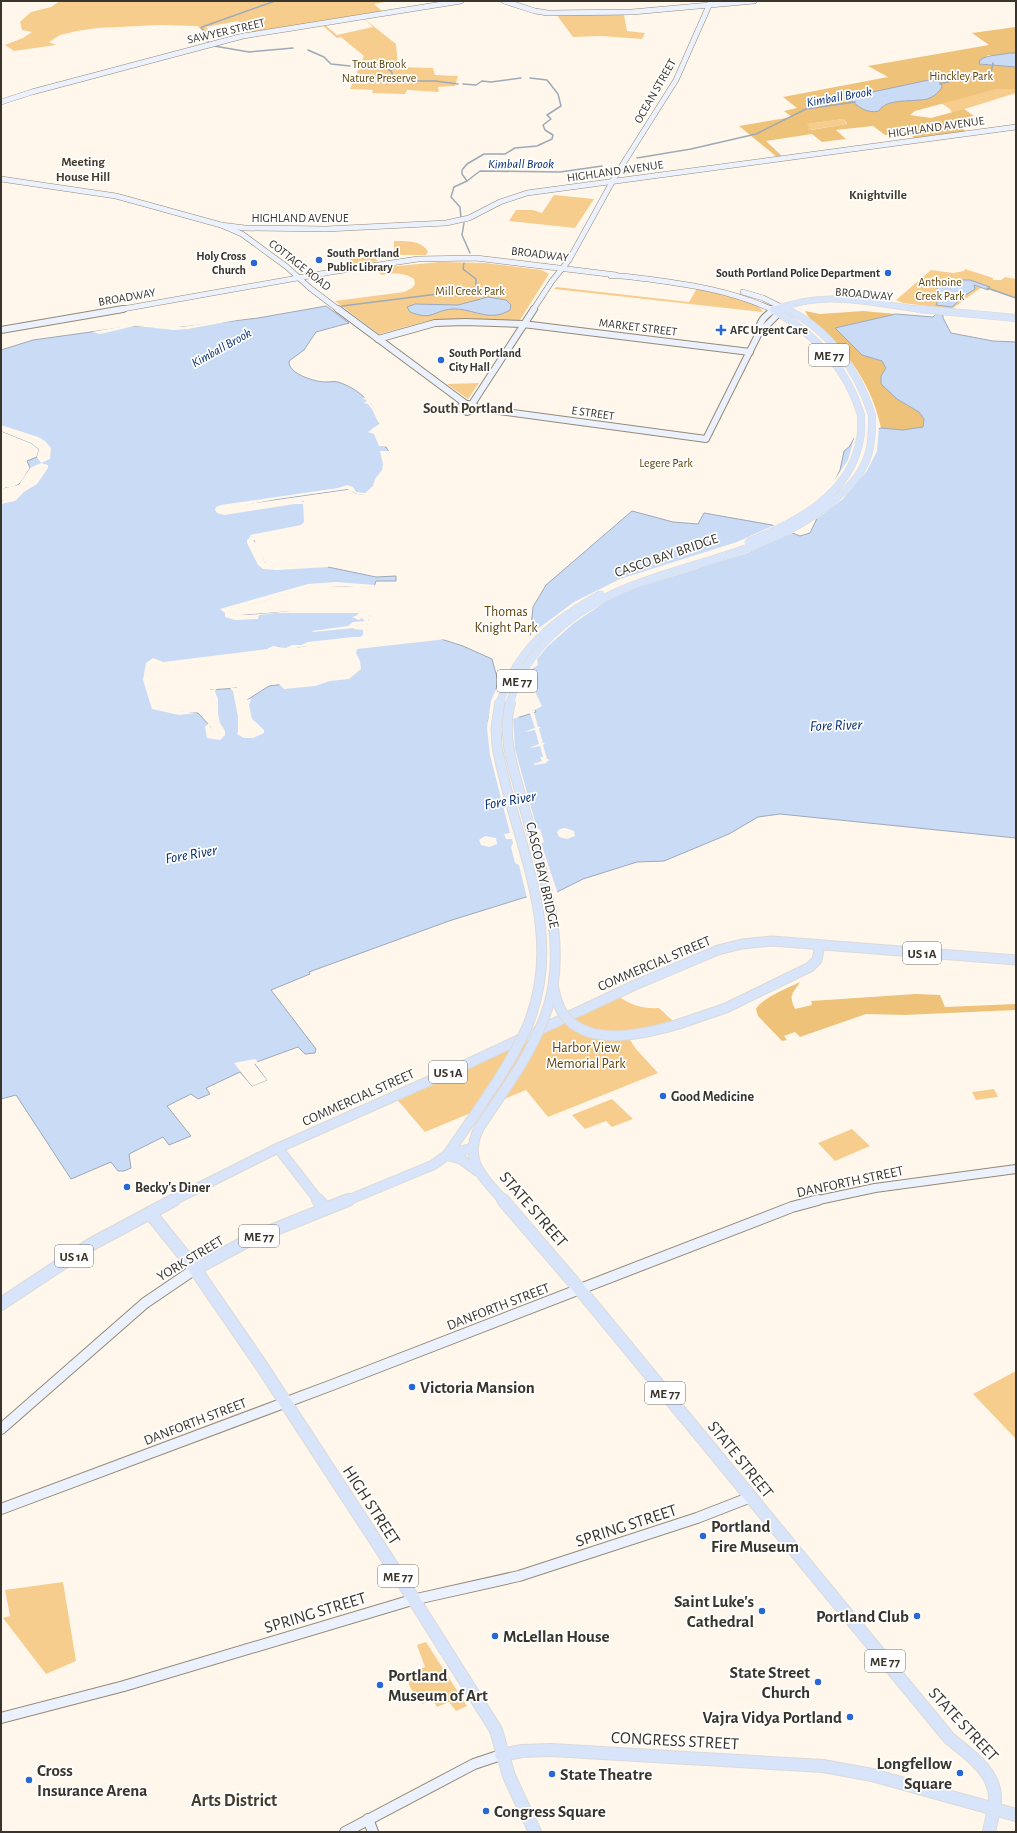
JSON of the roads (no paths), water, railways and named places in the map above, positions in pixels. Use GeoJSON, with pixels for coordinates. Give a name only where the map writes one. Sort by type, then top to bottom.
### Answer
{"type":"FeatureCollection","features":[{"type":"Feature","properties":{"kind":"main road","name":"BROADWAY"},"geometry":{"type":"LineString","coordinates":[[781,310],[809,300],[838,298],[921,309]]}},
{"type":"Feature","properties":{"kind":"main road","name":"BROADWAY"},"geometry":{"type":"LineString","coordinates":[[781,310],[808,304],[836,302],[1016,318]]}},
{"type":"Feature","properties":{"kind":"main road"},"geometry":{"type":"LineString","coordinates":[[806,320],[801,310],[808,304]]}},
{"type":"Feature","properties":{"kind":"main road","name":"CASCO BAY BRIDGE"},"geometry":{"type":"LineString","coordinates":[[472,1148],[479,1128],[529,1051],[545,1017],[555,974],[553,922],[509,753],[507,732],[509,708],[516,683],[527,664],[552,635],[572,618],[594,604],[638,583],[763,543],[804,523],[840,497],[851,485],[867,461],[872,441],[872,415],[861,388],[848,365],[821,333],[806,320],[781,310]]}},
{"type":"Feature","properties":{"kind":"main road","name":"CASCO BAY BRIDGE"},"geometry":{"type":"LineString","coordinates":[[447,1156],[514,1056],[524,1037],[536,1005],[543,967],[543,936],[540,916],[497,744],[497,712],[501,695],[508,679],[524,654],[540,634],[556,621],[591,599],[611,589],[651,573],[735,547],[765,535],[800,517],[815,507],[835,490],[851,469],[860,444],[862,428],[861,415],[854,395],[834,362],[810,335],[781,310]]}},
{"type":"Feature","properties":{"kind":"main road","name":"COMMERCIAL STREET"},"geometry":{"type":"LineString","coordinates":[[1,1304],[81,1251],[150,1213],[278,1148],[465,1065],[635,985],[718,950],[742,944],[772,941],[820,945]]}},
{"type":"Feature","properties":{"kind":"main road"},"geometry":{"type":"LineString","coordinates":[[553,986],[559,1005],[564,1014],[577,1026],[595,1033],[615,1036],[637,1034],[679,1024],[726,1008],[810,967],[817,962],[820,945]]}},
{"type":"Feature","properties":{"kind":"main road","name":"US 1A"},"geometry":{"type":"LineString","coordinates":[[820,945],[1016,960]]}},
{"type":"Feature","properties":{"kind":"main road"},"geometry":{"type":"LineString","coordinates":[[278,1148],[324,1208]]}},
{"type":"Feature","properties":{"kind":"main road","name":"YORK STREET"},"geometry":{"type":"LineString","coordinates":[[195,1269],[252,1239],[324,1208],[419,1171],[447,1156],[472,1148]]}},
{"type":"Feature","properties":{"kind":"main road","name":"STATE STREET"},"geometry":{"type":"LineString","coordinates":[[472,1148],[474,1162],[480,1173],[580,1289],[949,1738],[979,1764],[992,1780],[995,1798],[989,1832]]}},
{"type":"Feature","properties":{"kind":"main road"},"geometry":{"type":"LineString","coordinates":[[447,1156],[461,1159],[480,1173]]}},
{"type":"Feature","properties":{"kind":"main road","name":"HIGH STREET"},"geometry":{"type":"LineString","coordinates":[[150,1213],[195,1269],[261,1365],[284,1403],[404,1584],[412,1600],[496,1730],[501,1755],[509,1776],[535,1832]]}},
{"type":"Feature","properties":{"kind":"main road","name":"CONGRESS STREET"},"geometry":{"type":"LineString","coordinates":[[501,1755],[522,1751],[551,1750],[823,1766],[872,1775],[1016,1815]]}},
{"type":"Feature","properties":{"kind":"street","name":"SAWYER STREET"},"geometry":{"type":"LineString","coordinates":[[1,102],[32,92],[242,36],[461,1]]}},
{"type":"Feature","properties":{"kind":"street"},"geometry":{"type":"LineString","coordinates":[[504,1],[544,13],[618,12],[691,8],[700,9],[706,13]]}},
{"type":"Feature","properties":{"kind":"street"},"geometry":{"type":"LineString","coordinates":[[691,8],[709,3],[754,1]]}},
{"type":"Feature","properties":{"kind":"street","name":"OCEAN STREET"},"geometry":{"type":"LineString","coordinates":[[580,237],[612,182],[676,80],[709,3]]}},
{"type":"Feature","properties":{"kind":"street","name":"HIGHLAND AVENUE"},"geometry":{"type":"LineString","coordinates":[[221,225],[245,228],[326,229],[446,223],[469,218],[500,202],[519,195],[1016,127]]}},
{"type":"Feature","properties":{"kind":"street","name":"COTTAGE ROAD"},"geometry":{"type":"LineString","coordinates":[[1,179],[116,196],[221,225],[240,233],[287,267],[308,286],[471,405]]}},
{"type":"Feature","properties":{"kind":"street"},"geometry":{"type":"LineString","coordinates":[[560,269],[569,260],[580,237]]}},
{"type":"Feature","properties":{"kind":"street"},"geometry":{"type":"LineString","coordinates":[[471,405],[560,269],[574,242],[580,237]]}},
{"type":"Feature","properties":{"kind":"street","name":"BROADWAY"},"geometry":{"type":"LineString","coordinates":[[1,330],[257,285],[418,259],[461,259],[678,282],[738,295],[781,310]]}},
{"type":"Feature","properties":{"kind":"street","name":"ME 77"},"geometry":{"type":"LineString","coordinates":[[569,260],[572,264],[582,270]]}},
{"type":"Feature","properties":{"kind":"street"},"geometry":{"type":"LineString","coordinates":[[287,267],[302,271],[325,273]]}},
{"type":"Feature","properties":{"kind":"street","name":"BROADWAY"},"geometry":{"type":"LineString","coordinates":[[257,285],[283,282],[325,273],[361,268]]}},
{"type":"Feature","properties":{"kind":"street","name":"BROADWAY"},"geometry":{"type":"LineString","coordinates":[[560,269],[582,270],[616,275]]}},
{"type":"Feature","properties":{"kind":"street"},"geometry":{"type":"LineString","coordinates":[[283,282],[308,286]]}},
{"type":"Feature","properties":{"kind":"street"},"geometry":{"type":"LineString","coordinates":[[750,352],[759,334],[763,331],[770,320],[781,310]]}},
{"type":"Feature","properties":{"kind":"street","name":"MARKET STREET"},"geometry":{"type":"LineString","coordinates":[[378,338],[419,326],[445,322],[523,324],[750,352]]}},
{"type":"Feature","properties":{"kind":"street","name":"E STREET"},"geometry":{"type":"LineString","coordinates":[[471,405],[706,439],[750,352]]}},
{"type":"Feature","properties":{"kind":"street","name":"DANFORTH STREET"},"geometry":{"type":"LineString","coordinates":[[1,1509],[284,1403],[779,1212],[815,1200],[906,1184],[1016,1169]]}},
{"type":"Feature","properties":{"kind":"street","name":"YORK STREET"},"geometry":{"type":"LineString","coordinates":[[1,1429],[146,1303],[195,1269]]}},
{"type":"Feature","properties":{"kind":"street","name":"SPRING STREET"},"geometry":{"type":"LineString","coordinates":[[1,1718],[124,1686],[412,1600],[525,1574],[697,1518],[750,1497]]}},
{"type":"Feature","properties":{"kind":"street","name":"CONGRESS STREET"},"geometry":{"type":"LineString","coordinates":[[345,1832],[474,1764],[501,1755]]}},
{"type":"Feature","properties":{"kind":"street"},"geometry":{"type":"LineString","coordinates":[[368,1819],[373,1832]]}},
{"type":"Feature","properties":{"kind":"water"},"geometry":{"type":"Polygon","coordinates":[[[1016,53],[1016,67],[979,64],[980,60],[987,57],[1016,53]]]}},
{"type":"Feature","properties":{"kind":"water"},"geometry":{"type":"Polygon","coordinates":[[[929,80],[940,82],[942,87],[932,97],[922,100],[894,102],[887,104],[879,111],[875,112],[862,109],[849,97],[929,80]]]}},
{"type":"Feature","properties":{"kind":"water"},"geometry":{"type":"Polygon","coordinates":[[[943,280],[970,280],[990,287],[988,290],[974,285],[975,289],[964,296],[952,307],[936,305],[939,298],[937,286],[943,280]]]}},
{"type":"Feature","properties":{"kind":"water"},"geometry":{"type":"Polygon","coordinates":[[[488,297],[506,300],[511,305],[510,310],[502,314],[488,315],[460,309],[452,309],[423,316],[410,312],[407,307],[415,304],[458,305],[488,297]]]}},
{"type":"Feature","properties":{"kind":"water","name":"Fore River"},"geometry":{"type":"Polygon","coordinates":[[[326,306],[349,323],[316,332],[304,350],[289,361],[290,366],[297,373],[309,379],[321,382],[338,382],[352,388],[365,398],[374,410],[379,425],[373,430],[381,446],[386,447],[389,452],[387,470],[376,480],[378,483],[369,493],[356,493],[350,489],[224,507],[221,510],[235,511],[304,502],[306,525],[252,536],[266,566],[278,568],[329,565],[328,567],[376,577],[396,576],[396,581],[376,581],[374,587],[314,585],[235,609],[232,612],[234,616],[285,612],[359,612],[369,615],[364,637],[285,649],[279,647],[267,652],[160,667],[158,673],[166,706],[174,712],[198,713],[210,726],[212,735],[218,735],[210,690],[237,688],[244,731],[252,731],[247,700],[269,686],[346,676],[356,667],[354,648],[438,638],[463,646],[492,659],[498,681],[488,721],[520,717],[536,712],[534,707],[536,706],[526,679],[533,607],[546,585],[632,511],[673,522],[698,524],[704,513],[772,525],[800,536],[810,533],[840,470],[844,451],[850,446],[854,438],[881,428],[903,430],[923,427],[924,419],[919,412],[897,399],[881,384],[881,376],[886,368],[882,361],[862,355],[835,328],[896,314],[933,317],[936,314],[943,314],[943,318],[951,333],[993,341],[1016,342],[1016,838],[780,814],[758,817],[729,834],[664,861],[637,862],[583,879],[557,892],[526,897],[449,921],[309,972],[310,974],[271,990],[316,1049],[315,1053],[305,1054],[298,1047],[254,1063],[267,1080],[252,1086],[240,1072],[206,1088],[210,1094],[198,1099],[191,1094],[167,1106],[191,1136],[169,1145],[163,1137],[129,1154],[131,1168],[124,1171],[118,1171],[111,1162],[71,1179],[16,1095],[1,1099],[1,501],[6,500],[1,493],[5,488],[15,487],[23,480],[30,468],[27,461],[37,457],[39,449],[31,443],[1,431],[1,350],[33,340],[134,326],[174,328],[258,318],[326,306]]]}},
{"type":"Feature","properties":{"kind":"waterway"},"geometry":{"type":"LineString","coordinates":[[208,42],[208,35],[201,28],[202,27],[275,1]]}},
{"type":"Feature","properties":{"kind":"waterway"},"geometry":{"type":"LineString","coordinates":[[214,46],[249,52],[293,48]]}},
{"type":"Feature","properties":{"kind":"waterway"},"geometry":{"type":"LineString","coordinates":[[308,50],[324,57],[331,64],[350,66]]}},
{"type":"Feature","properties":{"kind":"waterway","name":"Kimball Brook"},"geometry":{"type":"LineString","coordinates":[[940,84],[966,77],[991,73],[993,63]]}},
{"type":"Feature","properties":{"kind":"waterway"},"geometry":{"type":"LineString","coordinates":[[360,66],[383,67],[391,71],[393,75],[408,81],[435,81],[458,84]]}},
{"type":"Feature","properties":{"kind":"waterway"},"geometry":{"type":"LineString","coordinates":[[463,84],[476,85],[482,81],[491,82],[521,78]]}},
{"type":"Feature","properties":{"kind":"waterway"},"geometry":{"type":"LineString","coordinates":[[467,181],[462,174],[462,170],[467,164],[484,154],[505,154],[515,148],[537,146],[552,139],[553,135],[545,130],[543,125],[551,119],[547,115],[561,106],[558,94],[547,80],[530,78]]}},
{"type":"Feature","properties":{"kind":"waterway","name":"Kimball Brook"},"geometry":{"type":"LineString","coordinates":[[637,158],[691,149],[756,134],[806,109],[855,102]]}},
{"type":"Feature","properties":{"kind":"waterway","name":"Kimball Brook"},"geometry":{"type":"LineString","coordinates":[[467,181],[480,171],[560,172],[602,166]]}},
{"type":"Feature","properties":{"kind":"waterway","name":"Kimball Brook"},"geometry":{"type":"LineString","coordinates":[[461,218],[460,207],[451,197],[454,187],[467,181]]}},
{"type":"Feature","properties":{"kind":"waterway","name":"Kimball Brook"},"geometry":{"type":"LineString","coordinates":[[464,223],[462,235],[470,253]]}},
{"type":"Feature","properties":{"kind":"waterway","name":"Kimball Brook"},"geometry":{"type":"LineString","coordinates":[[464,263],[463,269],[476,279],[476,285]]}},
{"type":"Feature","properties":{"kind":"waterway","name":"Kimball Brook"},"geometry":{"type":"LineString","coordinates":[[342,306],[470,290],[474,287]]}},
{"type":"Feature","properties":{"kind":"waterway"},"geometry":{"type":"LineString","coordinates":[[987,288],[1016,298]]}},
{"type":"Feature","properties":{"kind":"place","name":"South Portland Public Library"},"geometry":{"type":"Point","coordinates":[319,260]}},
{"type":"Feature","properties":{"kind":"place","name":"Holy Cross Church"},"geometry":{"type":"Point","coordinates":[254,263]}},
{"type":"Feature","properties":{"kind":"place","name":"South Portland Police Department"},"geometry":{"type":"Point","coordinates":[888,273]}},
{"type":"Feature","properties":{"kind":"place","name":"AFC Urgent Care"},"geometry":{"type":"Point","coordinates":[721,330]}},
{"type":"Feature","properties":{"kind":"place","name":"South Portland City Hall"},"geometry":{"type":"Point","coordinates":[441,360]}},
{"type":"Feature","properties":{"kind":"place","name":"Good Medicine"},"geometry":{"type":"Point","coordinates":[663,1096]}},
{"type":"Feature","properties":{"kind":"place","name":"Becky's Diner"},"geometry":{"type":"Point","coordinates":[127,1187]}},
{"type":"Feature","properties":{"kind":"place","name":"Victoria Mansion"},"geometry":{"type":"Point","coordinates":[412,1387]}},
{"type":"Feature","properties":{"kind":"place","name":"Portland Fire Museum"},"geometry":{"type":"Point","coordinates":[703,1536]}},
{"type":"Feature","properties":{"kind":"place","name":"Saint Luke's Cathedral"},"geometry":{"type":"Point","coordinates":[762,1611]}},
{"type":"Feature","properties":{"kind":"place","name":"Portland Club"},"geometry":{"type":"Point","coordinates":[917,1616]}},
{"type":"Feature","properties":{"kind":"place","name":"McLellan House"},"geometry":{"type":"Point","coordinates":[495,1636]}},
{"type":"Feature","properties":{"kind":"place","name":"State Street Church"},"geometry":{"type":"Point","coordinates":[818,1682]}},
{"type":"Feature","properties":{"kind":"place","name":"Portland Museum of Art"},"geometry":{"type":"Point","coordinates":[380,1685]}},
{"type":"Feature","properties":{"kind":"place","name":"Vajra Vidya Portland"},"geometry":{"type":"Point","coordinates":[850,1717]}},
{"type":"Feature","properties":{"kind":"place","name":"Longfellow Square"},"geometry":{"type":"Point","coordinates":[960,1773]}},
{"type":"Feature","properties":{"kind":"place","name":"State Theatre"},"geometry":{"type":"Point","coordinates":[552,1774]}},
{"type":"Feature","properties":{"kind":"place","name":"Cross Insurance Arena"},"geometry":{"type":"Point","coordinates":[29,1780]}},
{"type":"Feature","properties":{"kind":"place","name":"Congress Square"},"geometry":{"type":"Point","coordinates":[486,1811]}},
{"type":"Feature","properties":{"kind":"district","name":"Meeting House Hill"},"geometry":{"type":"Point","coordinates":[83,168]}},
{"type":"Feature","properties":{"kind":"district","name":"Knightville"},"geometry":{"type":"Point","coordinates":[878,194]}},
{"type":"Feature","properties":{"kind":"district","name":"South Portland"},"geometry":{"type":"Point","coordinates":[468,408]}},
{"type":"Feature","properties":{"kind":"district","name":"Arts District"},"geometry":{"type":"Point","coordinates":[234,1800]}},
{"type":"Feature","properties":{"kind":"park label","name":"Trout Brook Nature Preserve"},"geometry":{"type":"Point","coordinates":[379,71]}},
{"type":"Feature","properties":{"kind":"park label","name":"Hinckley Park"},"geometry":{"type":"Point","coordinates":[961,76]}},
{"type":"Feature","properties":{"kind":"park label","name":"Anthoine Creek Park"},"geometry":{"type":"Point","coordinates":[940,289]}},
{"type":"Feature","properties":{"kind":"park label","name":"Mill Creek Park"},"geometry":{"type":"Point","coordinates":[470,291]}},
{"type":"Feature","properties":{"kind":"park label","name":"Legere Park"},"geometry":{"type":"Point","coordinates":[666,463]}},
{"type":"Feature","properties":{"kind":"park label","name":"Thomas Knight Park"},"geometry":{"type":"Point","coordinates":[506,620]}},
{"type":"Feature","properties":{"kind":"park label","name":"Harbor View Memorial Park"},"geometry":{"type":"Point","coordinates":[586,1056]}}]}
